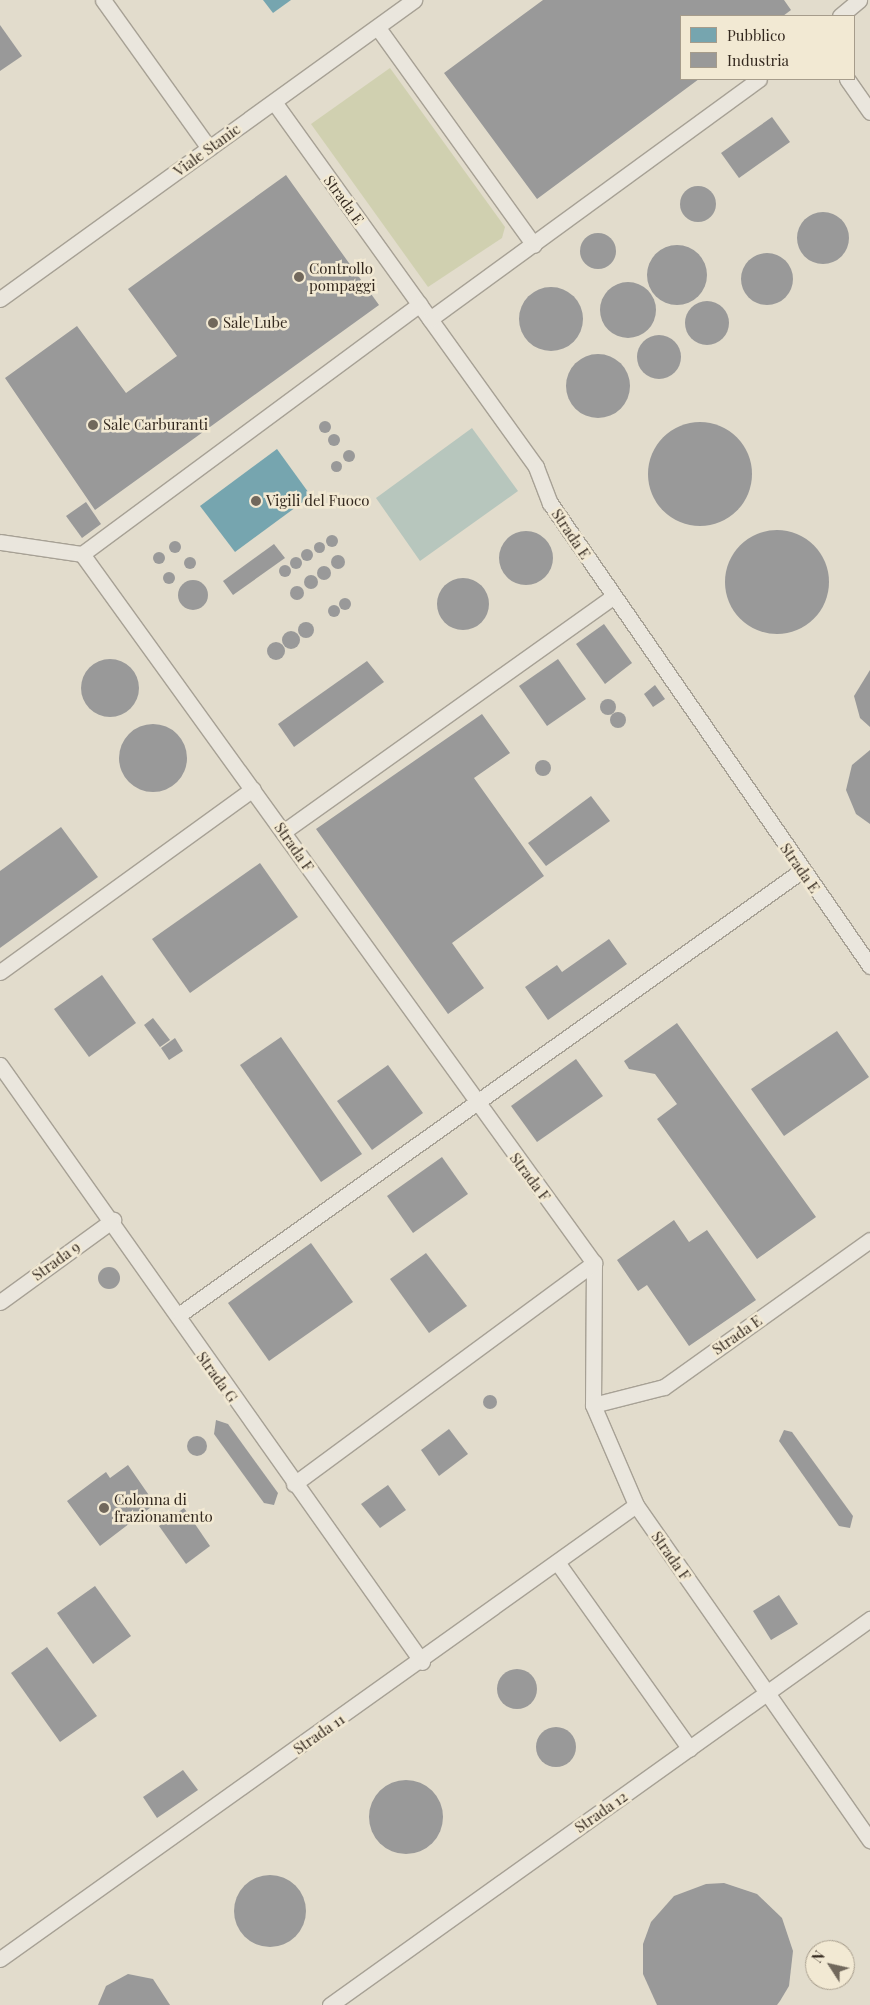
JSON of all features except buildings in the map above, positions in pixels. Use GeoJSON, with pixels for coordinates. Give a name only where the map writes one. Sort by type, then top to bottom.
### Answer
{"type":"FeatureCollection","features":[{"type":"Feature","properties":{"kind":"lane"},"geometry":{"type":"LineString","coordinates":[[103,0],[209,148]]}},
{"type":"Feature","properties":{"kind":"lane","name":"Viale Stanic"},"geometry":{"type":"LineString","coordinates":[[0,299],[378,28],[409,1]]}},
{"type":"Feature","properties":{"kind":"lane"},"geometry":{"type":"LineString","coordinates":[[841,15],[854,2]]}},
{"type":"Feature","properties":{"kind":"lane"},"geometry":{"type":"LineString","coordinates":[[378,28],[534,245]]}},
{"type":"Feature","properties":{"kind":"lane"},"geometry":{"type":"LineString","coordinates":[[430,319],[534,245],[758,80]]}},
{"type":"Feature","properties":{"kind":"lane"},"geometry":{"type":"LineString","coordinates":[[847,80],[870,112]]}},
{"type":"Feature","properties":{"kind":"lane","name":"Strada E"},"geometry":{"type":"LineString","coordinates":[[274,102],[536,467],[550,504],[801,870],[870,966]]}},
{"type":"Feature","properties":{"kind":"lane"},"geometry":{"type":"LineString","coordinates":[[0,542],[82,554],[420,304]]}},
{"type":"Feature","properties":{"kind":"lane","name":"Strada F"},"geometry":{"type":"LineString","coordinates":[[82,554],[284,832],[474,1103],[594,1263],[593,1405],[636,1505],[870,1841]]}},
{"type":"Feature","properties":{"kind":"lane"},"geometry":{"type":"LineString","coordinates":[[284,832],[613,597]]}},
{"type":"Feature","properties":{"kind":"lane"},"geometry":{"type":"LineString","coordinates":[[0,972],[253,789]]}},
{"type":"Feature","properties":{"kind":"lane"},"geometry":{"type":"LineString","coordinates":[[180,1314],[801,870]]}},
{"type":"Feature","properties":{"kind":"lane","name":"Strada G"},"geometry":{"type":"LineString","coordinates":[[0,1065],[195,1335],[196,1346],[422,1662]]}},
{"type":"Feature","properties":{"kind":"lane","name":"Strada 9"},"geometry":{"type":"LineString","coordinates":[[0,1302],[113,1220]]}},
{"type":"Feature","properties":{"kind":"lane","name":"Strada E"},"geometry":{"type":"LineString","coordinates":[[593,1405],[664,1387],[870,1240]]}},
{"type":"Feature","properties":{"kind":"lane"},"geometry":{"type":"LineString","coordinates":[[294,1484],[594,1263]]}},
{"type":"Feature","properties":{"kind":"lane","name":"Strada 11"},"geometry":{"type":"LineString","coordinates":[[0,1959],[422,1662],[636,1505]]}},
{"type":"Feature","properties":{"kind":"lane"},"geometry":{"type":"LineString","coordinates":[[557,1562],[690,1749]]}},
{"type":"Feature","properties":{"kind":"lane","name":"Strada 12"},"geometry":{"type":"LineString","coordinates":[[330,2005],[870,1619]]}},
{"type":"Feature","properties":{"kind":"green space"},"geometry":{"type":"Polygon","coordinates":[[[390,68],[505,227],[502,238],[428,287],[311,124],[390,68]]]}},
{"type":"Feature","properties":{"kind":"shaded area"},"geometry":{"type":"Polygon","coordinates":[[[472,428],[518,491],[420,561],[376,498],[472,428]]]}},
{"type":"Feature","properties":{"kind":"place","name":"Controllo pompaggi"},"geometry":{"type":"Point","coordinates":[299,277]}},
{"type":"Feature","properties":{"kind":"place","name":"Sale Lube"},"geometry":{"type":"Point","coordinates":[213,323]}},
{"type":"Feature","properties":{"kind":"place","name":"Sale Carburanti"},"geometry":{"type":"Point","coordinates":[93,425]}},
{"type":"Feature","properties":{"kind":"place","name":"Vigili del Fuoco"},"geometry":{"type":"Point","coordinates":[256,501]}},
{"type":"Feature","properties":{"kind":"place","name":"Colonna di frazionamento"},"geometry":{"type":"Point","coordinates":[104,1508]}}]}
